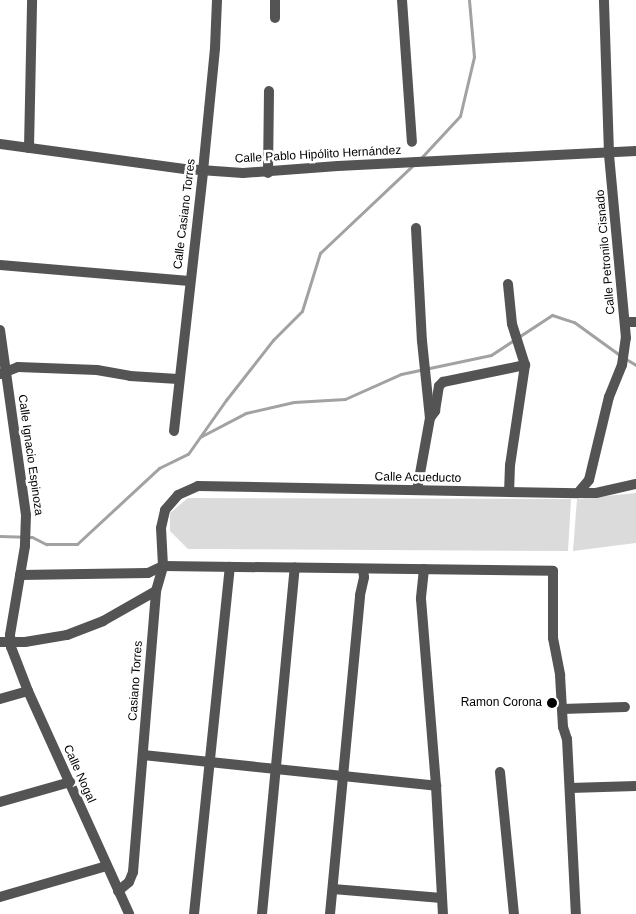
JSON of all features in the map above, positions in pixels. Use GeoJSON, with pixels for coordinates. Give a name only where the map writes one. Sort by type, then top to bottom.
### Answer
{"type":"FeatureCollection","features":[{"type":"Feature","properties":{"kind":"street"},"geometry":{"type":"LineString","coordinates":[[29,148],[32,0]]}},
{"type":"Feature","properties":{"kind":"street","name":"Calle Casiano Torres"},"geometry":{"type":"LineString","coordinates":[[174,431],[178,379],[203,171],[215,48],[217,0]]}},
{"type":"Feature","properties":{"kind":"street"},"geometry":{"type":"LineString","coordinates":[[275,0],[275,18]]}},
{"type":"Feature","properties":{"kind":"street"},"geometry":{"type":"LineString","coordinates":[[402,0],[412,142]]}},
{"type":"Feature","properties":{"kind":"street","name":"Calle Petronilo Cisnado"},"geometry":{"type":"LineString","coordinates":[[578,494],[589,480],[610,392],[622,365],[625,346],[625,322],[609,153],[604,0]]}},
{"type":"Feature","properties":{"kind":"street"},"geometry":{"type":"LineString","coordinates":[[268,172],[269,91]]}},
{"type":"Feature","properties":{"kind":"street","name":"Calle Pablo Hipólito Hernández"},"geometry":{"type":"LineString","coordinates":[[0,144],[203,171],[268,172],[378,164],[636,151]]}},
{"type":"Feature","properties":{"kind":"street"},"geometry":{"type":"LineString","coordinates":[[416,228],[422,341],[429,413],[417,490]]}},
{"type":"Feature","properties":{"kind":"street"},"geometry":{"type":"LineString","coordinates":[[0,265],[189,281]]}},
{"type":"Feature","properties":{"kind":"street"},"geometry":{"type":"LineString","coordinates":[[508,284],[515,334],[525,365],[510,465],[509,492]]}},
{"type":"Feature","properties":{"kind":"street"},"geometry":{"type":"LineString","coordinates":[[625,322],[636,322]]}},
{"type":"Feature","properties":{"kind":"street","name":"Calle Ignacio Espinoza"},"geometry":{"type":"LineString","coordinates":[[0,330],[3,372],[24,488],[26,530],[20,575],[5,642]]}},
{"type":"Feature","properties":{"kind":"street"},"geometry":{"type":"LineString","coordinates":[[429,413],[435,411],[439,386],[443,382],[525,365]]}},
{"type":"Feature","properties":{"kind":"street"},"geometry":{"type":"LineString","coordinates":[[3,372],[18,367],[97,370],[130,376],[178,379]]}},
{"type":"Feature","properties":{"kind":"street","name":"Calle Acueducto"},"geometry":{"type":"LineString","coordinates":[[198,486],[578,494],[596,493],[636,484]]}},
{"type":"Feature","properties":{"kind":"street","name":"Casiano Torres"},"geometry":{"type":"LineString","coordinates":[[118,891],[129,882],[132,872],[156,591],[163,566],[161,528],[165,510],[183,492],[198,486]]}},
{"type":"Feature","properties":{"kind":"street"},"geometry":{"type":"LineString","coordinates":[[20,575],[148,573],[163,566],[553,570],[553,638],[560,675],[562,709],[567,739],[576,914]]}},
{"type":"Feature","properties":{"kind":"street"},"geometry":{"type":"LineString","coordinates":[[194,914],[212,762],[230,567]]}},
{"type":"Feature","properties":{"kind":"street"},"geometry":{"type":"LineString","coordinates":[[262,914],[295,568]]}},
{"type":"Feature","properties":{"kind":"street"},"geometry":{"type":"LineString","coordinates":[[330,914],[360,595],[364,577],[363,569]]}},
{"type":"Feature","properties":{"kind":"street"},"geometry":{"type":"LineString","coordinates":[[424,569],[421,599],[436,786],[443,914]]}},
{"type":"Feature","properties":{"kind":"street"},"geometry":{"type":"LineString","coordinates":[[5,642],[56,638],[80,631],[103,621],[156,591]]}},
{"type":"Feature","properties":{"kind":"street","name":"Calle Nogal"},"geometry":{"type":"LineString","coordinates":[[5,642],[129,914]]}},
{"type":"Feature","properties":{"kind":"street"},"geometry":{"type":"LineString","coordinates":[[0,699],[28,691]]}},
{"type":"Feature","properties":{"kind":"street"},"geometry":{"type":"LineString","coordinates":[[562,709],[625,707]]}},
{"type":"Feature","properties":{"kind":"street"},"geometry":{"type":"LineString","coordinates":[[143,755],[436,786]]}},
{"type":"Feature","properties":{"kind":"street"},"geometry":{"type":"LineString","coordinates":[[500,772],[514,914]]}},
{"type":"Feature","properties":{"kind":"street"},"geometry":{"type":"LineString","coordinates":[[0,802],[70,782]]}},
{"type":"Feature","properties":{"kind":"street"},"geometry":{"type":"LineString","coordinates":[[570,788],[636,786]]}},
{"type":"Feature","properties":{"kind":"street"},"geometry":{"type":"LineString","coordinates":[[0,897],[107,866]]}},
{"type":"Feature","properties":{"kind":"street"},"geometry":{"type":"LineString","coordinates":[[333,889],[442,898]]}},
{"type":"Feature","properties":{"kind":"shaded area"},"geometry":{"type":"Polygon","coordinates":[[[636,493],[636,543],[573,551],[577,499],[636,493]]]}},
{"type":"Feature","properties":{"kind":"shaded area"},"geometry":{"type":"Polygon","coordinates":[[[188,498],[571,499],[568,551],[188,549],[170,531],[170,513],[188,498]]]}},
{"type":"Feature","properties":{"kind":"waterway"},"geometry":{"type":"LineString","coordinates":[[420,159],[460,116],[474,57],[469,0]]}},
{"type":"Feature","properties":{"kind":"waterway"},"geometry":{"type":"LineString","coordinates":[[0,536],[32,537],[46,544],[77,544],[159,468],[188,454],[226,400],[273,340],[302,311],[320,253],[413,165]]}},
{"type":"Feature","properties":{"kind":"waterway"},"geometry":{"type":"LineString","coordinates":[[200,437],[246,413],[294,402],[345,399],[401,374],[491,355],[552,315],[574,322],[621,356]]}},
{"type":"Feature","properties":{"kind":"waterway"},"geometry":{"type":"LineString","coordinates":[[626,359],[636,365]]}},
{"type":"Feature","properties":{"kind":"place","name":"Ramon Corona"},"geometry":{"type":"Point","coordinates":[552,703]}}]}
